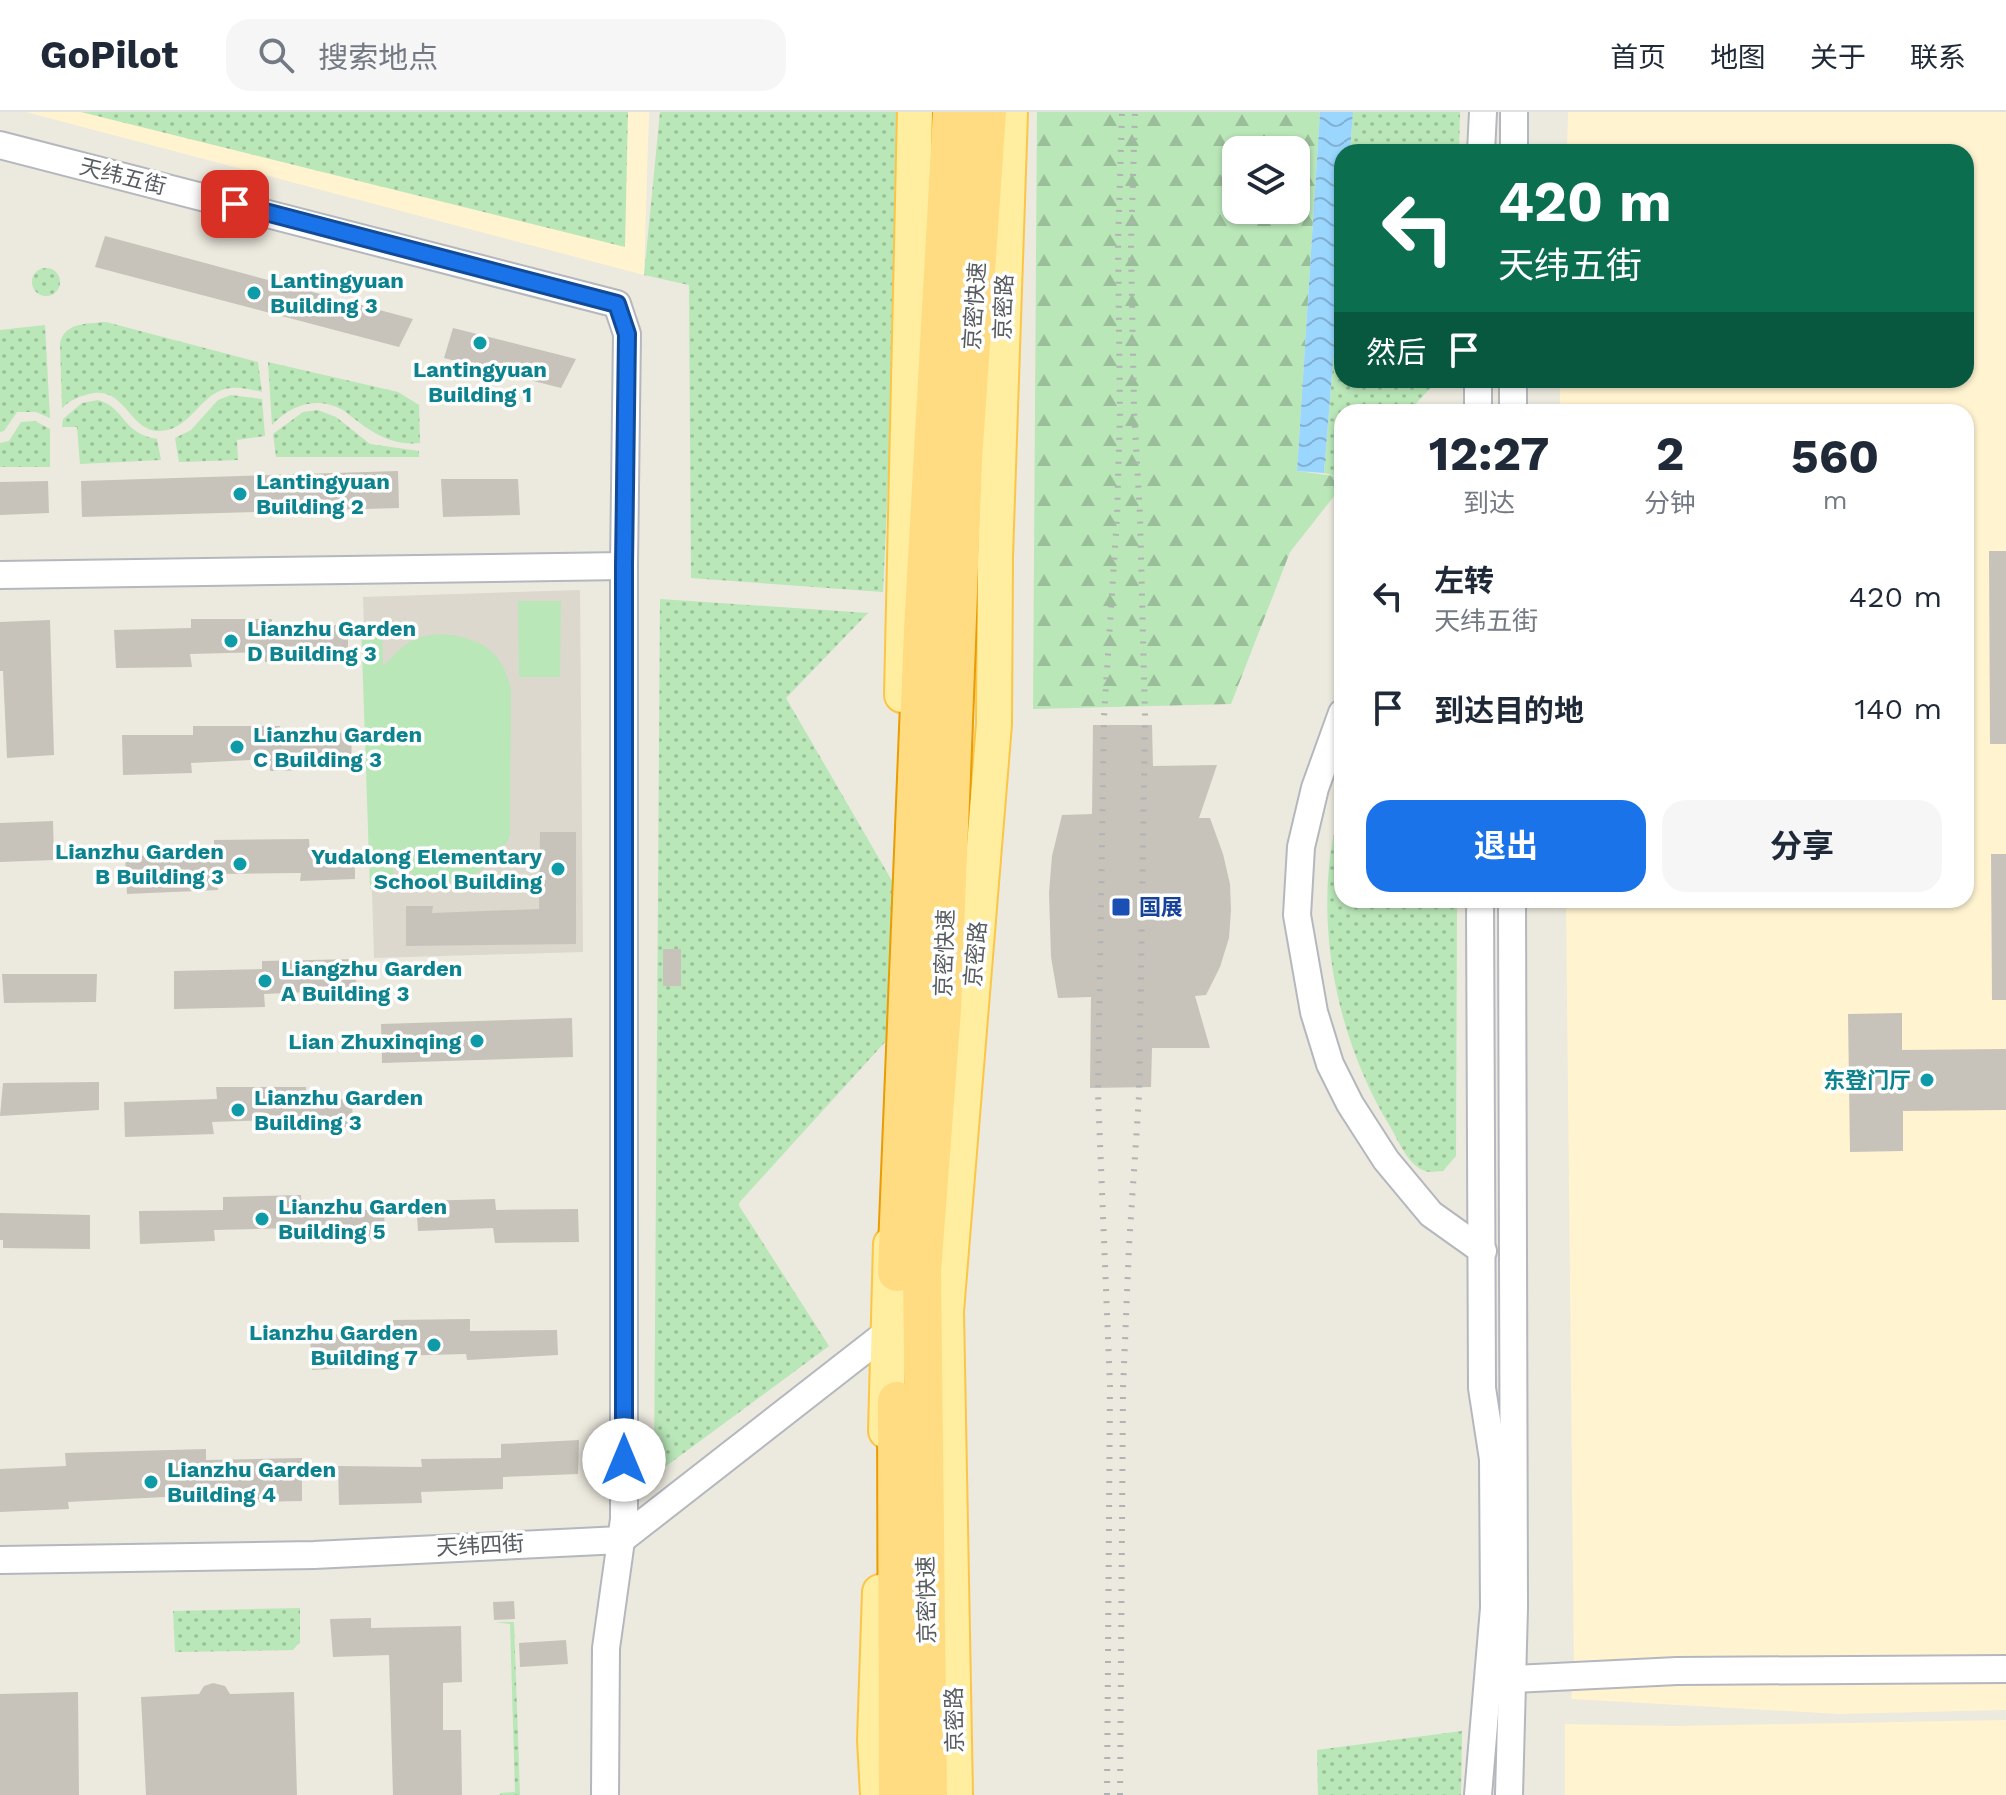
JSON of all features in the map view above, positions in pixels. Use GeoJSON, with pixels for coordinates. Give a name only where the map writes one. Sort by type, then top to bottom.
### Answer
{"type":"FeatureCollection","features":[{"type":"Feature","properties":{"kind":"highway","name":"京密快速"},"geometry":{"type":"LineString","coordinates":[[898,1795],[897,1271],[923,630],[952,112]]}},
{"type":"Feature","properties":{"kind":"highway","name":"京密快速"},"geometry":{"type":"LineString","coordinates":[[928,1795],[922,1271],[942,1010],[963,460],[987,112]]}},
{"type":"Feature","properties":{"kind":"main road"},"geometry":{"type":"LineString","coordinates":[[878,1795],[875,1740],[889,1331],[915,112]]}},
{"type":"Feature","properties":{"kind":"main road","name":"京密路"},"geometry":{"type":"LineString","coordinates":[[955,1795],[946,1311],[994,724],[996,540],[1010,112]]}},
{"type":"Feature","properties":{"kind":"street"},"geometry":{"type":"LineString","coordinates":[[1481,144],[1483,112]]}},
{"type":"Feature","properties":{"kind":"street"},"geometry":{"type":"LineString","coordinates":[[1514,112],[1514,144]]}},
{"type":"Feature","properties":{"kind":"street","name":"天纬五街"},"geometry":{"type":"LineString","coordinates":[[0,145],[617,304],[627,334],[624,566]]}},
{"type":"Feature","properties":{"kind":"street"},"geometry":{"type":"LineString","coordinates":[[0,575],[624,566],[624,1519],[606,1648],[605,1795]]}},
{"type":"Feature","properties":{"kind":"street"},"geometry":{"type":"LineString","coordinates":[[1334,735],[1315,788],[1301,847],[1297,915],[1314,1012],[1330,1064],[1350,1104],[1386,1160],[1431,1214],[1483,1251]]}},
{"type":"Feature","properties":{"kind":"street"},"geometry":{"type":"LineString","coordinates":[[1478,1795],[1494,1608],[1493,1459],[1482,1388],[1480,908]]}},
{"type":"Feature","properties":{"kind":"street"},"geometry":{"type":"LineString","coordinates":[[1509,1795],[1514,1577],[1512,908]]}},
{"type":"Feature","properties":{"kind":"street"},"geometry":{"type":"LineString","coordinates":[[621,1540],[889,1331]]}},
{"type":"Feature","properties":{"kind":"street","name":"天纬四街"},"geometry":{"type":"LineString","coordinates":[[0,1560],[314,1555],[621,1540]]}},
{"type":"Feature","properties":{"kind":"street"},"geometry":{"type":"LineString","coordinates":[[1512,1679],[1677,1671],[2006,1669]]}},
{"type":"Feature","properties":{"kind":"shaded area"},"geometry":{"type":"Polygon","coordinates":[[[26,112],[649,112],[644,275],[26,112]]]}},
{"type":"Feature","properties":{"kind":"shaded area"},"geometry":{"type":"Polygon","coordinates":[[[1568,112],[2006,112],[2006,1710],[1839,1714],[1571,1699],[1574,1676],[1566,908],[1974,908],[1974,404],[1560,404],[1560,388],[1974,388],[1974,144],[1567,144],[1568,112]]]}},
{"type":"Feature","properties":{"kind":"shaded area"},"geometry":{"type":"Polygon","coordinates":[[[580,590],[583,952],[374,958],[363,597],[580,590]]]}},
{"type":"Feature","properties":{"kind":"shaded area"},"geometry":{"type":"Polygon","coordinates":[[[2006,1720],[2006,1795],[1565,1795],[1565,1724],[1675,1726],[2006,1720]]]}},
{"type":"Feature","properties":{"kind":"green space"},"geometry":{"type":"Polygon","coordinates":[[[81,112],[628,112],[625,247],[81,112]]]}},
{"type":"Feature","properties":{"kind":"green space"},"geometry":{"type":"Polygon","coordinates":[[[660,112],[905,112],[883,592],[691,578],[689,285],[644,275],[660,112]]]}},
{"type":"Feature","properties":{"kind":"green space"},"geometry":{"type":"Polygon","coordinates":[[[1037,112],[1320,112],[1297,471],[1334,476],[1334,496],[1290,552],[1231,704],[1033,709],[1037,112]]]}},
{"type":"Feature","properties":{"kind":"green space"},"geometry":{"type":"Polygon","coordinates":[[[1353,112],[1460,112],[1459,144],[1351,144],[1353,112]]]}},
{"type":"Feature","properties":{"kind":"green space"},"geometry":{"type":"Polygon","coordinates":[[[46,268],[56,272],[60,282],[56,292],[46,296],[36,292],[32,282],[36,272],[46,268]]]}},
{"type":"Feature","properties":{"kind":"green space"},"geometry":{"type":"Polygon","coordinates":[[[106,322],[258,362],[262,392],[239,388],[221,390],[180,424],[160,431],[141,424],[119,402],[101,393],[78,398],[62,408],[62,337],[71,328],[106,322]]]}},
{"type":"Feature","properties":{"kind":"green space"},"geometry":{"type":"Polygon","coordinates":[[[45,325],[50,418],[36,412],[17,412],[4,431],[0,432],[0,330],[45,325]]]}},
{"type":"Feature","properties":{"kind":"green space"},"geometry":{"type":"Polygon","coordinates":[[[1334,350],[1334,388],[1430,388],[1416,404],[1334,404],[1334,475],[1324,473],[1334,350]]]}},
{"type":"Feature","properties":{"kind":"green space"},"geometry":{"type":"Polygon","coordinates":[[[268,362],[398,392],[419,405],[420,443],[402,443],[386,438],[343,410],[322,403],[295,408],[272,425],[268,362]]]}},
{"type":"Feature","properties":{"kind":"green space"},"geometry":{"type":"Polygon","coordinates":[[[231,395],[262,399],[265,436],[237,440],[238,460],[179,462],[175,438],[191,430],[218,400],[231,395]]]}},
{"type":"Feature","properties":{"kind":"green space"},"geometry":{"type":"Polygon","coordinates":[[[98,400],[114,409],[137,432],[157,439],[161,460],[80,464],[77,427],[62,427],[63,419],[82,403],[98,400]]]}},
{"type":"Feature","properties":{"kind":"green space"},"geometry":{"type":"Polygon","coordinates":[[[318,410],[336,417],[370,444],[419,451],[419,457],[276,457],[273,434],[303,412],[318,410]]]}},
{"type":"Feature","properties":{"kind":"green space"},"geometry":{"type":"Polygon","coordinates":[[[35,421],[50,429],[50,467],[0,467],[0,443],[9,441],[21,422],[35,421]]]}},
{"type":"Feature","properties":{"kind":"green space"},"geometry":{"type":"Polygon","coordinates":[[[660,599],[868,613],[786,698],[917,924],[915,1009],[738,1204],[829,1346],[654,1475],[660,599]]]}},
{"type":"Feature","properties":{"kind":"green space"},"geometry":{"type":"Polygon","coordinates":[[[518,601],[561,601],[560,677],[519,677],[518,601]]]}},
{"type":"Feature","properties":{"kind":"green space"},"geometry":{"type":"Polygon","coordinates":[[[361,622],[382,622],[383,666],[411,641],[443,635],[477,642],[495,655],[505,671],[511,689],[510,836],[493,860],[470,876],[457,881],[429,881],[393,860],[394,889],[370,889],[361,622]]]}},
{"type":"Feature","properties":{"kind":"green space"},"geometry":{"type":"Polygon","coordinates":[[[1334,834],[1334,908],[1457,908],[1456,1156],[1443,1171],[1425,1171],[1405,1153],[1371,1092],[1355,1053],[1333,970],[1328,927],[1334,834]]]}},
{"type":"Feature","properties":{"kind":"green space"},"geometry":{"type":"Polygon","coordinates":[[[300,1608],[300,1642],[293,1650],[175,1652],[173,1611],[300,1608]]]}},
{"type":"Feature","properties":{"kind":"green space"},"geometry":{"type":"Polygon","coordinates":[[[495,1622],[514,1622],[520,1795],[500,1795],[515,1792],[510,1624],[495,1622]]]}},
{"type":"Feature","properties":{"kind":"green space"},"geometry":{"type":"Polygon","coordinates":[[[1462,1731],[1461,1795],[1318,1795],[1317,1750],[1462,1731]]]}},
{"type":"Feature","properties":{"kind":"water"},"geometry":{"type":"Polygon","coordinates":[[[1320,112],[1353,112],[1351,144],[1334,144],[1334,350],[1324,473],[1297,471],[1320,112]]]}},
{"type":"Feature","properties":{"kind":"building","name":"Lantingyuan Building 3"},"geometry":{"type":"Polygon","coordinates":[[[105,236],[413,319],[399,347],[95,267],[105,236]]]}},
{"type":"Feature","properties":{"kind":"building","name":"Lantingyuan Building 1"},"geometry":{"type":"Polygon","coordinates":[[[453,328],[576,359],[561,388],[444,358],[453,328]]]}},
{"type":"Feature","properties":{"kind":"building","name":"Lantingyuan Building 2"},"geometry":{"type":"Polygon","coordinates":[[[398,471],[399,508],[82,517],[81,481],[398,471]]]}},
{"type":"Feature","properties":{"kind":"building"},"geometry":{"type":"Polygon","coordinates":[[[441,479],[518,479],[520,515],[443,517],[441,479]]]}},
{"type":"Feature","properties":{"kind":"building"},"geometry":{"type":"Polygon","coordinates":[[[48,481],[49,513],[0,515],[0,482],[48,481]]]}},
{"type":"Feature","properties":{"kind":"building"},"geometry":{"type":"Polygon","coordinates":[[[1989,551],[2006,551],[2006,744],[1990,744],[1989,551]]]}},
{"type":"Feature","properties":{"kind":"building","name":"Lianzhu Garden D Building 3"},"geometry":{"type":"Polygon","coordinates":[[[191,619],[272,619],[272,626],[348,625],[348,661],[265,662],[265,652],[190,654],[192,667],[116,668],[114,630],[191,628],[191,619]]]}},
{"type":"Feature","properties":{"kind":"building"},"geometry":{"type":"Polygon","coordinates":[[[50,620],[54,755],[7,758],[3,671],[0,671],[0,622],[50,620]]]}},
{"type":"Feature","properties":{"kind":"building"},"geometry":{"type":"Polygon","coordinates":[[[1093,725],[1152,725],[1153,766],[1217,765],[1199,818],[1210,818],[1223,854],[1230,884],[1231,910],[1229,938],[1220,967],[1206,995],[1195,996],[1210,1048],[1152,1048],[1151,1087],[1090,1088],[1091,997],[1058,998],[1051,957],[1049,893],[1052,856],[1062,815],[1092,814],[1093,725]]]}},
{"type":"Feature","properties":{"kind":"building","name":"Lianzhu Garden C Building 3"},"geometry":{"type":"Polygon","coordinates":[[[193,726],[280,726],[280,732],[352,733],[351,769],[270,771],[270,759],[191,763],[192,773],[123,775],[122,735],[193,735],[193,726]]]}},
{"type":"Feature","properties":{"kind":"building"},"geometry":{"type":"Polygon","coordinates":[[[53,821],[54,860],[0,862],[0,823],[53,821]]]}},
{"type":"Feature","properties":{"kind":"building","name":"Yudalong Elementary School Building"},"geometry":{"type":"Polygon","coordinates":[[[540,832],[576,832],[576,944],[406,946],[406,906],[433,906],[432,913],[539,909],[540,832]]]}},
{"type":"Feature","properties":{"kind":"building","name":"Lianzhu Garden B Building 3"},"geometry":{"type":"Polygon","coordinates":[[[309,839],[310,853],[355,853],[355,879],[300,881],[301,873],[216,874],[218,890],[127,894],[125,856],[214,854],[214,840],[309,839]]]}},
{"type":"Feature","properties":{"kind":"building"},"geometry":{"type":"Polygon","coordinates":[[[1991,854],[2006,854],[2006,1000],[1992,1000],[1991,854]]]}},
{"type":"Feature","properties":{"kind":"building"},"geometry":{"type":"Polygon","coordinates":[[[663,949],[681,949],[681,986],[663,986],[663,949]]]}},
{"type":"Feature","properties":{"kind":"building","name":"Liangzhu Garden A Building 3"},"geometry":{"type":"Polygon","coordinates":[[[357,959],[356,990],[264,994],[265,1007],[174,1009],[174,971],[262,969],[262,961],[357,959]]]}},
{"type":"Feature","properties":{"kind":"building"},"geometry":{"type":"Polygon","coordinates":[[[2,974],[97,974],[96,1002],[4,1003],[2,974]]]}},
{"type":"Feature","properties":{"kind":"building","name":"东登门厅"},"geometry":{"type":"Polygon","coordinates":[[[1902,1013],[1902,1050],[2006,1049],[2006,1110],[1903,1111],[1903,1151],[1850,1152],[1848,1014],[1902,1013]]]}},
{"type":"Feature","properties":{"kind":"building","name":"Lian Zhuxinqing"},"geometry":{"type":"Polygon","coordinates":[[[572,1018],[573,1057],[382,1063],[381,1024],[572,1018]]]}},
{"type":"Feature","properties":{"kind":"building"},"geometry":{"type":"Polygon","coordinates":[[[99,1082],[99,1110],[0,1116],[3,1083],[99,1082]]]}},
{"type":"Feature","properties":{"kind":"building","name":"Lianzhu Garden Building 3"},"geometry":{"type":"Polygon","coordinates":[[[216,1087],[306,1087],[307,1100],[352,1099],[353,1127],[298,1128],[296,1119],[212,1122],[214,1134],[125,1137],[124,1102],[217,1099],[216,1087]]]}},
{"type":"Feature","properties":{"kind":"building","name":"Lianzhu Garden Building 5"},"geometry":{"type":"Polygon","coordinates":[[[301,1195],[302,1210],[384,1210],[385,1239],[296,1242],[295,1228],[214,1230],[215,1241],[140,1244],[139,1211],[223,1210],[223,1197],[301,1195]]]}},
{"type":"Feature","properties":{"kind":"building"},"geometry":{"type":"Polygon","coordinates":[[[495,1199],[496,1210],[578,1209],[579,1242],[495,1243],[493,1228],[418,1231],[416,1201],[495,1199]]]}},
{"type":"Feature","properties":{"kind":"building"},"geometry":{"type":"Polygon","coordinates":[[[0,1213],[90,1215],[90,1249],[3,1248],[0,1213]]]}},
{"type":"Feature","properties":{"kind":"building","name":"Lianzhu Garden Building 7"},"geometry":{"type":"Polygon","coordinates":[[[470,1319],[470,1331],[557,1330],[558,1355],[467,1360],[466,1354],[390,1356],[391,1366],[312,1370],[310,1335],[394,1333],[393,1320],[470,1319]]]}},
{"type":"Feature","properties":{"kind":"building"},"geometry":{"type":"Polygon","coordinates":[[[579,1440],[578,1474],[503,1477],[503,1489],[421,1492],[422,1503],[339,1505],[338,1466],[422,1467],[421,1459],[501,1458],[501,1444],[579,1440]]]}},
{"type":"Feature","properties":{"kind":"building","name":"Lianzhu Garden Building 4"},"geometry":{"type":"Polygon","coordinates":[[[206,1449],[206,1460],[302,1458],[302,1501],[203,1503],[203,1495],[68,1502],[69,1509],[0,1512],[0,1469],[66,1466],[65,1453],[206,1449]]]}},
{"type":"Feature","properties":{"kind":"building"},"geometry":{"type":"Polygon","coordinates":[[[514,1601],[515,1619],[494,1620],[493,1602],[514,1601]]]}},
{"type":"Feature","properties":{"kind":"building"},"geometry":{"type":"Polygon","coordinates":[[[371,1618],[371,1628],[461,1626],[462,1682],[443,1683],[443,1730],[461,1730],[462,1795],[393,1795],[389,1655],[333,1657],[330,1619],[371,1618]]]}},
{"type":"Feature","properties":{"kind":"building"},"geometry":{"type":"Polygon","coordinates":[[[566,1640],[568,1664],[520,1667],[519,1643],[566,1640]]]}},
{"type":"Feature","properties":{"kind":"building"},"geometry":{"type":"Polygon","coordinates":[[[213,1683],[225,1686],[230,1694],[294,1692],[297,1795],[146,1795],[141,1697],[199,1694],[204,1686],[213,1683]]]}},
{"type":"Feature","properties":{"kind":"building"},"geometry":{"type":"Polygon","coordinates":[[[78,1692],[79,1795],[0,1795],[0,1694],[78,1692]]]}},
{"type":"Feature","properties":{"kind":"railway"},"geometry":{"type":"LineString","coordinates":[[1107,1795],[1110,1386],[1098,1094],[1104,716],[1117,517],[1120,413],[1118,243],[1122,112]]}},
{"type":"Feature","properties":{"kind":"railway"},"geometry":{"type":"LineString","coordinates":[[1120,1795],[1123,1389],[1139,1096],[1145,717],[1131,244],[1135,112]]}},
{"type":"Feature","properties":{"kind":"place","name":"Lantingyuan Building 3"},"geometry":{"type":"Point","coordinates":[254,293]}},
{"type":"Feature","properties":{"kind":"place","name":"Lantingyuan Building 1"},"geometry":{"type":"Point","coordinates":[480,343]}},
{"type":"Feature","properties":{"kind":"place","name":"Lantingyuan Building 2"},"geometry":{"type":"Point","coordinates":[240,494]}},
{"type":"Feature","properties":{"kind":"place","name":"Lianzhu Garden D Building 3"},"geometry":{"type":"Point","coordinates":[231,641]}},
{"type":"Feature","properties":{"kind":"place","name":"Lianzhu Garden C Building 3"},"geometry":{"type":"Point","coordinates":[237,747]}},
{"type":"Feature","properties":{"kind":"place","name":"Lianzhu Garden B Building 3"},"geometry":{"type":"Point","coordinates":[240,864]}},
{"type":"Feature","properties":{"kind":"place","name":"Yudalong Elementary School Building"},"geometry":{"type":"Point","coordinates":[558,869]}},
{"type":"Feature","properties":{"kind":"place","name":"国展"},"geometry":{"type":"Point","coordinates":[1121,907]}},
{"type":"Feature","properties":{"kind":"place","name":"Liangzhu Garden A Building 3"},"geometry":{"type":"Point","coordinates":[265,981]}},
{"type":"Feature","properties":{"kind":"place","name":"Lian Zhuxinqing"},"geometry":{"type":"Point","coordinates":[477,1041]}},
{"type":"Feature","properties":{"kind":"place","name":"东登门厅"},"geometry":{"type":"Point","coordinates":[1927,1080]}},
{"type":"Feature","properties":{"kind":"place","name":"Lianzhu Garden Building 3"},"geometry":{"type":"Point","coordinates":[238,1110]}},
{"type":"Feature","properties":{"kind":"place","name":"Lianzhu Garden Building 5"},"geometry":{"type":"Point","coordinates":[262,1219]}},
{"type":"Feature","properties":{"kind":"place","name":"Lianzhu Garden Building 7"},"geometry":{"type":"Point","coordinates":[434,1345]}},
{"type":"Feature","properties":{"kind":"place","name":"Lianzhu Garden Building 4"},"geometry":{"type":"Point","coordinates":[151,1482]}},
{"type":"Feature","properties":{"kind":"route"},"geometry":{"type":"LineString","coordinates":[[235,204],[617,304],[627,334],[624,1460]]}}]}
